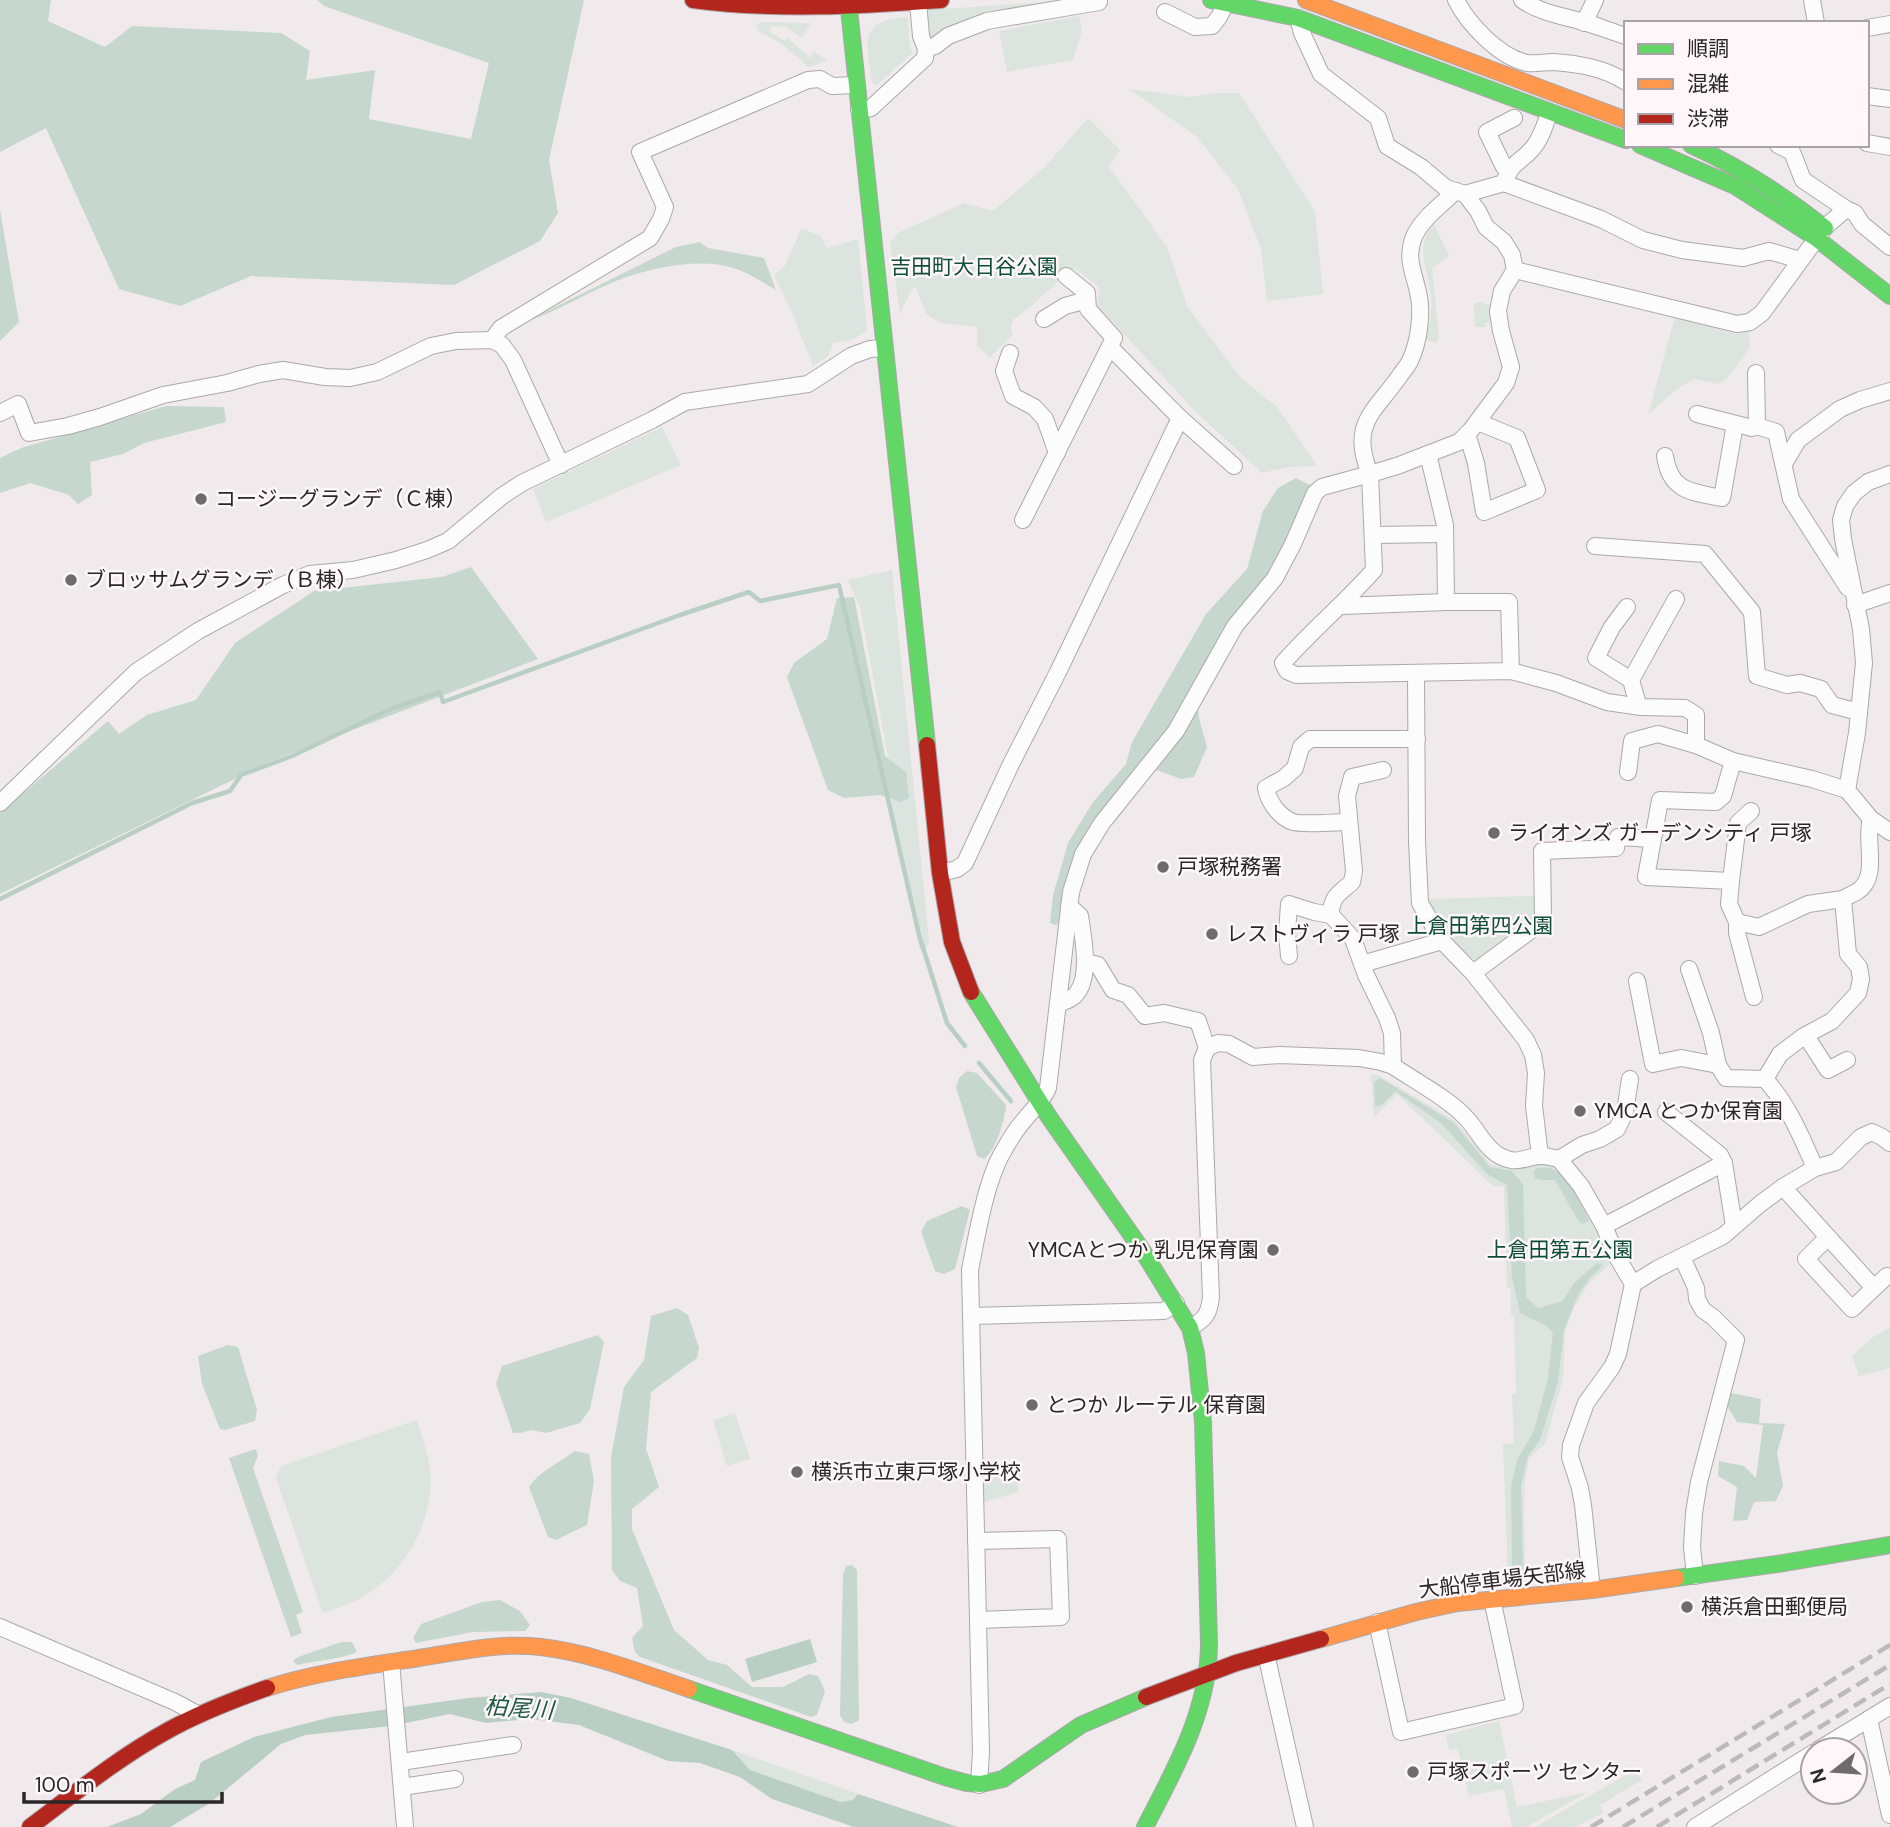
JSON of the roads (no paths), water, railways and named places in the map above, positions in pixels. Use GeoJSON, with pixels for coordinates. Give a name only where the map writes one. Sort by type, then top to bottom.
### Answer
{"type":"FeatureCollection","features":[{"type":"Feature","properties":{"kind":"street"},"geometry":{"type":"LineString","coordinates":[[694,0],[720,5],[782,9],[941,0]]}},
{"type":"Feature","properties":{"kind":"street"},"geometry":{"type":"LineString","coordinates":[[30,1827],[128,1755],[165,1732],[237,1699],[285,1682],[331,1672],[392,1670],[496,1647],[529,1645],[604,1660],[965,1783],[979,1785],[981,1752],[970,1270],[977,1234],[1002,1153],[1048,1088],[1071,891],[1083,854],[1102,823],[1176,731],[1235,626],[1275,578],[1315,493],[1322,487],[1370,474],[1459,442],[1506,383],[1511,366],[1498,311],[1502,291],[1515,270],[1512,255],[1504,242],[1486,227],[1478,211],[1460,193],[1446,187],[1421,167],[1387,146],[1378,118],[1321,74],[1302,33],[1298,18],[1299,0]]}},
{"type":"Feature","properties":{"kind":"street"},"geometry":{"type":"LineString","coordinates":[[1306,0],[1624,119]]}},
{"type":"Feature","properties":{"kind":"street"},"geometry":{"type":"LineString","coordinates":[[1456,0],[1475,27],[1507,55],[1527,63],[1553,62],[1591,67],[1624,81]]}},
{"type":"Feature","properties":{"kind":"street"},"geometry":{"type":"LineString","coordinates":[[1522,0],[1551,15],[1624,35]]}},
{"type":"Feature","properties":{"kind":"street"},"geometry":{"type":"LineString","coordinates":[[1584,23],[1595,0]]}},
{"type":"Feature","properties":{"kind":"street"},"geometry":{"type":"LineString","coordinates":[[1812,0],[1816,21]]}},
{"type":"Feature","properties":{"kind":"street"},"geometry":{"type":"LineString","coordinates":[[859,110],[871,108],[925,58],[926,49],[921,36],[918,2]]}},
{"type":"Feature","properties":{"kind":"street"},"geometry":{"type":"LineString","coordinates":[[926,49],[948,36],[987,21],[1099,2]]}},
{"type":"Feature","properties":{"kind":"street"},"geometry":{"type":"LineString","coordinates":[[1165,12],[1195,27],[1212,26],[1219,17],[1219,2],[1298,18],[1624,139]]}},
{"type":"Feature","properties":{"kind":"street"},"geometry":{"type":"LineString","coordinates":[[848,4],[940,873],[951,942],[977,1004],[1176,1303],[1190,1328],[1196,1353],[1203,1422],[1208,1673],[1200,1706],[1183,1749],[1144,1827]]}},
{"type":"Feature","properties":{"kind":"street"},"geometry":{"type":"LineString","coordinates":[[1869,28],[1890,24]]}},
{"type":"Feature","properties":{"kind":"street"},"geometry":{"type":"LineString","coordinates":[[492,340],[501,328],[650,237],[665,206],[640,152],[808,80],[820,79],[832,86],[856,85]]}},
{"type":"Feature","properties":{"kind":"street"},"geometry":{"type":"LineString","coordinates":[[1869,96],[1890,99]]}},
{"type":"Feature","properties":{"kind":"street"},"geometry":{"type":"LineString","coordinates":[[1549,113],[1534,148],[1507,176],[1460,193],[1419,228],[1412,241],[1409,258],[1418,292],[1420,324],[1410,360],[1366,419],[1362,440],[1364,460],[1370,474],[1374,570],[1342,606],[1301,642],[1283,663],[1287,671],[1296,674],[1511,671],[1556,683],[1607,702],[1685,708],[1696,715],[1696,745]]}},
{"type":"Feature","properties":{"kind":"street"},"geometry":{"type":"LineString","coordinates":[[1514,118],[1487,132],[1507,176],[1643,240],[1682,250],[1744,258],[1769,251],[1800,260]]}},
{"type":"Feature","properties":{"kind":"street"},"geometry":{"type":"LineString","coordinates":[[1869,143],[1890,147]]}},
{"type":"Feature","properties":{"kind":"street"},"geometry":{"type":"LineString","coordinates":[[1645,147],[1735,186],[1820,233],[1890,279]]}},
{"type":"Feature","properties":{"kind":"street"},"geometry":{"type":"LineString","coordinates":[[1695,147],[1734,166],[1787,198],[1820,233],[1890,296]]}},
{"type":"Feature","properties":{"kind":"street"},"geometry":{"type":"LineString","coordinates":[[1782,147],[1792,152],[1803,180],[1855,213],[1862,224],[1890,247]]}},
{"type":"Feature","properties":{"kind":"street"},"geometry":{"type":"LineString","coordinates":[[1796,162],[1801,147]]}},
{"type":"Feature","properties":{"kind":"street"},"geometry":{"type":"LineString","coordinates":[[1515,270],[1737,324],[1750,322],[1762,313],[1820,233],[1846,209]]}},
{"type":"Feature","properties":{"kind":"street"},"geometry":{"type":"LineString","coordinates":[[1023,520],[1114,338],[1088,309],[1087,293],[1066,275]]}},
{"type":"Feature","properties":{"kind":"street"},"geometry":{"type":"LineString","coordinates":[[1044,319],[1065,306],[1087,300]]}},
{"type":"Feature","properties":{"kind":"street"},"geometry":{"type":"LineString","coordinates":[[0,413],[18,404],[29,433],[100,417],[163,395],[259,374],[283,370],[350,378],[377,372],[431,346],[456,341],[492,340],[502,345],[513,360],[561,465]]}},
{"type":"Feature","properties":{"kind":"street"},"geometry":{"type":"LineString","coordinates":[[1110,347],[1180,418],[1234,466]]}},
{"type":"Feature","properties":{"kind":"street"},"geometry":{"type":"LineString","coordinates":[[0,803],[136,672],[198,631],[283,585],[310,574],[364,568],[448,541],[502,496],[522,483],[685,402],[808,384],[851,356],[870,349],[884,348]]}},
{"type":"Feature","properties":{"kind":"street"},"geometry":{"type":"LineString","coordinates":[[1010,354],[1004,371],[1013,396],[1034,407],[1045,419],[1057,453]]}},
{"type":"Feature","properties":{"kind":"street"},"geometry":{"type":"LineString","coordinates":[[1756,373],[1757,426]]}},
{"type":"Feature","properties":{"kind":"street"},"geometry":{"type":"LineString","coordinates":[[1784,464],[1798,440],[1840,409],[1890,391]]}},
{"type":"Feature","properties":{"kind":"street"},"geometry":{"type":"LineString","coordinates":[[1697,414],[1776,432],[1791,499],[1854,601]]}},
{"type":"Feature","properties":{"kind":"street"},"geometry":{"type":"LineString","coordinates":[[940,873],[957,869],[965,863],[1180,418]]}},
{"type":"Feature","properties":{"kind":"street"},"geometry":{"type":"LineString","coordinates":[[1665,456],[1669,474],[1678,486],[1692,492],[1723,498],[1735,424]]}},
{"type":"Feature","properties":{"kind":"street"},"geometry":{"type":"LineString","coordinates":[[1472,428],[1517,438],[1537,490],[1484,512],[1472,428]]}},
{"type":"Feature","properties":{"kind":"street"},"geometry":{"type":"LineString","coordinates":[[1428,454],[1445,525],[1446,602]]}},
{"type":"Feature","properties":{"kind":"street"},"geometry":{"type":"LineString","coordinates":[[1847,790],[1864,663],[1861,629],[1843,539],[1842,520],[1845,506],[1854,493],[1868,482],[1890,474]]}},
{"type":"Feature","properties":{"kind":"street"},"geometry":{"type":"LineString","coordinates":[[1373,535],[1445,534]]}},
{"type":"Feature","properties":{"kind":"street"},"geometry":{"type":"LineString","coordinates":[[1595,546],[1705,554],[1752,612],[1757,676],[1787,685],[1800,683],[1821,689],[1832,705],[1859,712]]}},
{"type":"Feature","properties":{"kind":"street"},"geometry":{"type":"LineString","coordinates":[[1854,601],[1890,593]]}},
{"type":"Feature","properties":{"kind":"street"},"geometry":{"type":"LineString","coordinates":[[1634,706],[1637,701],[1632,680],[1676,599]]}},
{"type":"Feature","properties":{"kind":"street"},"geometry":{"type":"LineString","coordinates":[[1342,606],[1509,602],[1511,671]]}},
{"type":"Feature","properties":{"kind":"street"},"geometry":{"type":"LineString","coordinates":[[1627,607],[1612,627],[1596,657],[1632,680]]}},
{"type":"Feature","properties":{"kind":"street"},"geometry":{"type":"LineString","coordinates":[[1416,674],[1420,903],[1442,941],[1473,973],[1526,1040],[1533,1055],[1536,1073],[1534,1106],[1540,1156]]}},
{"type":"Feature","properties":{"kind":"street"},"geometry":{"type":"LineString","coordinates":[[1628,772],[1632,741],[1658,734],[1696,745],[1733,761],[1847,790],[1871,819],[1890,832]]}},
{"type":"Feature","properties":{"kind":"street"},"geometry":{"type":"LineString","coordinates":[[1349,822],[1293,822],[1267,798],[1266,788],[1284,778],[1294,768],[1301,747],[1310,739],[1417,739]]}},
{"type":"Feature","properties":{"kind":"street"},"geometry":{"type":"LineString","coordinates":[[1731,881],[1646,877],[1660,800],[1716,802],[1723,796],[1733,761]]}},
{"type":"Feature","properties":{"kind":"street"},"geometry":{"type":"LineString","coordinates":[[1331,915],[1331,903],[1335,896],[1352,882],[1354,871],[1347,796],[1352,777],[1383,770]]}},
{"type":"Feature","properties":{"kind":"street"},"geometry":{"type":"LineString","coordinates":[[1751,811],[1738,823],[1730,904],[1737,922],[1737,933],[1754,997]]}},
{"type":"Feature","properties":{"kind":"street"},"geometry":{"type":"LineString","coordinates":[[1737,922],[1759,927],[1808,904],[1843,899],[1860,890],[1870,870],[1868,828],[1871,819]]}},
{"type":"Feature","properties":{"kind":"street"},"geometry":{"type":"LineString","coordinates":[[1473,973],[1534,928],[1543,918],[1542,851],[1616,848],[1618,837],[1653,839]]}},
{"type":"Feature","properties":{"kind":"street"},"geometry":{"type":"LineString","coordinates":[[1765,1079],[1780,1054],[1832,1021],[1858,993],[1861,979],[1859,967],[1848,954],[1843,899]]}},
{"type":"Feature","properties":{"kind":"street"},"geometry":{"type":"LineString","coordinates":[[1289,956],[1289,904],[1331,915],[1353,939],[1366,975],[1387,1018],[1392,1033],[1392,1066]]}},
{"type":"Feature","properties":{"kind":"street"},"geometry":{"type":"LineString","coordinates":[[1058,1004],[1071,999],[1079,991],[1086,962],[1080,916],[1069,906]]}},
{"type":"Feature","properties":{"kind":"street"},"geometry":{"type":"LineString","coordinates":[[1362,964],[1442,941]]}},
{"type":"Feature","properties":{"kind":"street"},"geometry":{"type":"LineString","coordinates":[[1086,962],[1098,965],[1113,990],[1128,995],[1145,1016],[1164,1013],[1198,1021],[1207,1048]]}},
{"type":"Feature","properties":{"kind":"street"},"geometry":{"type":"LineString","coordinates":[[1689,969],[1711,1033],[1718,1065],[1726,1078],[1765,1079],[1780,1095],[1794,1118],[1815,1168]]}},
{"type":"Feature","properties":{"kind":"street"},"geometry":{"type":"LineString","coordinates":[[1637,981],[1653,1064],[1681,1058],[1718,1065]]}},
{"type":"Feature","properties":{"kind":"street"},"geometry":{"type":"LineString","coordinates":[[1806,1036],[1828,1070],[1847,1060]]}},
{"type":"Feature","properties":{"kind":"street"},"geometry":{"type":"LineString","coordinates":[[1190,1328],[1202,1321],[1210,1311],[1211,1297],[1202,1060],[1207,1048],[1217,1043],[1229,1044],[1253,1057],[1279,1055],[1359,1058],[1381,1062],[1392,1066],[1455,1108],[1468,1120],[1482,1141],[1498,1155],[1521,1161],[1540,1156],[1559,1158],[1616,1129],[1625,1112],[1630,1079]]}},
{"type":"Feature","properties":{"kind":"street"},"geometry":{"type":"LineString","coordinates":[[1666,1112],[1720,1155],[1724,1163],[1734,1226]]}},
{"type":"Feature","properties":{"kind":"street"},"geometry":{"type":"LineString","coordinates":[[1633,1284],[1723,1236],[1783,1187],[1815,1168],[1836,1162],[1861,1137],[1872,1132],[1890,1143]]}},
{"type":"Feature","properties":{"kind":"street"},"geometry":{"type":"LineString","coordinates":[[1559,1158],[1581,1186],[1633,1284],[1618,1354],[1586,1403],[1570,1444],[1570,1457],[1583,1505],[1592,1590]]}},
{"type":"Feature","properties":{"kind":"street"},"geometry":{"type":"LineString","coordinates":[[1604,1226],[1724,1163]]}},
{"type":"Feature","properties":{"kind":"street"},"geometry":{"type":"LineString","coordinates":[[1783,1187],[1874,1287]]}},
{"type":"Feature","properties":{"kind":"street"},"geometry":{"type":"LineString","coordinates":[[1828,1237],[1806,1259],[1852,1309],[1887,1276]]}},
{"type":"Feature","properties":{"kind":"street"},"geometry":{"type":"LineString","coordinates":[[1682,1257],[1703,1310],[1737,1340],[1699,1482],[1693,1536],[1695,1576]]}},
{"type":"Feature","properties":{"kind":"street"},"geometry":{"type":"LineString","coordinates":[[971,1316],[1164,1311],[1176,1303]]}},
{"type":"Feature","properties":{"kind":"street"},"geometry":{"type":"LineString","coordinates":[[976,1541],[1058,1539],[1061,1618],[978,1620]]}},
{"type":"Feature","properties":{"kind":"street","name":"大船停車場矢部線"},"geometry":{"type":"LineString","coordinates":[[979,1785],[992,1784],[1003,1779],[1081,1726],[1114,1710],[1208,1673],[1377,1622],[1457,1603],[1592,1590],[1827,1557],[1890,1545]]}},
{"type":"Feature","properties":{"kind":"street"},"geometry":{"type":"LineString","coordinates":[[1377,1622],[1401,1732],[1515,1706],[1492,1599]]}},
{"type":"Feature","properties":{"kind":"street"},"geometry":{"type":"LineString","coordinates":[[0,1627],[175,1702],[199,1715]]}},
{"type":"Feature","properties":{"kind":"street"},"geometry":{"type":"LineString","coordinates":[[1266,1654],[1305,1827]]}},
{"type":"Feature","properties":{"kind":"street"},"geometry":{"type":"LineString","coordinates":[[392,1670],[405,1827]]}},
{"type":"Feature","properties":{"kind":"street"},"geometry":{"type":"LineString","coordinates":[[1841,1736],[1890,1706]]}},
{"type":"Feature","properties":{"kind":"street"},"geometry":{"type":"LineString","coordinates":[[1869,1719],[1890,1815]]}},
{"type":"Feature","properties":{"kind":"street"},"geometry":{"type":"LineString","coordinates":[[400,1759],[513,1745]]}},
{"type":"Feature","properties":{"kind":"street"},"geometry":{"type":"LineString","coordinates":[[1695,1827],[1799,1762]]}},
{"type":"Feature","properties":{"kind":"street"},"geometry":{"type":"LineString","coordinates":[[402,1787],[455,1779]]}},
{"type":"Feature","properties":{"kind":"water"},"geometry":{"type":"Polygon","coordinates":[[[810,1639],[817,1662],[752,1682],[745,1659],[810,1639]]]}},
{"type":"Feature","properties":{"kind":"water","name":"柏尾川"},"geometry":{"type":"Polygon","coordinates":[[[541,1692],[571,1698],[732,1750],[750,1770],[841,1802],[853,1800],[858,1794],[958,1827],[854,1827],[772,1799],[740,1777],[700,1763],[668,1761],[579,1725],[531,1719],[486,1723],[450,1714],[391,1726],[305,1735],[281,1744],[210,1803],[170,1827],[107,1827],[141,1814],[175,1789],[195,1780],[201,1762],[254,1737],[331,1717],[469,1698],[541,1692]]]}},
{"type":"Feature","properties":{"kind":"waterway"},"geometry":{"type":"LineString","coordinates":[[0,899],[192,803],[230,791],[241,775],[292,756],[393,708],[440,692],[443,702],[749,592],[760,601],[839,585],[919,935],[947,1023],[965,1046]]}},
{"type":"Feature","properties":{"kind":"waterway"},"geometry":{"type":"LineString","coordinates":[[979,1063],[1011,1101]]}},
{"type":"Feature","properties":{"kind":"railway"},"geometry":{"type":"LineString","coordinates":[[1591,1827],[1890,1645]]}},
{"type":"Feature","properties":{"kind":"railway"},"geometry":{"type":"LineString","coordinates":[[1623,1827],[1890,1665]]}},
{"type":"Feature","properties":{"kind":"railway"},"geometry":{"type":"LineString","coordinates":[[1657,1827],[1890,1684]]}},
{"type":"Feature","properties":{"kind":"place","name":"コージーグランデ（Ｃ棟）"},"geometry":{"type":"Point","coordinates":[201,499]}},
{"type":"Feature","properties":{"kind":"place","name":"ブロッサムグランデ（Ｂ棟）"},"geometry":{"type":"Point","coordinates":[71,580]}},
{"type":"Feature","properties":{"kind":"place","name":"ライオンズ ガーデンシティ 戸塚"},"geometry":{"type":"Point","coordinates":[1494,833]}},
{"type":"Feature","properties":{"kind":"place","name":"戸塚税務署"},"geometry":{"type":"Point","coordinates":[1163,867]}},
{"type":"Feature","properties":{"kind":"place","name":"レストヴィラ 戸塚"},"geometry":{"type":"Point","coordinates":[1212,934]}},
{"type":"Feature","properties":{"kind":"place","name":"YMCA とつか保育園"},"geometry":{"type":"Point","coordinates":[1580,1111]}},
{"type":"Feature","properties":{"kind":"place","name":"YMCAとつか 乳児保育園"},"geometry":{"type":"Point","coordinates":[1273,1250]}},
{"type":"Feature","properties":{"kind":"place","name":"とつか ルーテル 保育園"},"geometry":{"type":"Point","coordinates":[1032,1405]}},
{"type":"Feature","properties":{"kind":"place","name":"横浜市立東戸塚小学校"},"geometry":{"type":"Point","coordinates":[797,1472]}},
{"type":"Feature","properties":{"kind":"place","name":"横浜倉田郵便局"},"geometry":{"type":"Point","coordinates":[1687,1607]}},
{"type":"Feature","properties":{"kind":"place","name":"戸塚スポーツ センター"},"geometry":{"type":"Point","coordinates":[1413,1772]}},
{"type":"Feature","properties":{"kind":"park label","name":"吉田町大日谷公園"},"geometry":{"type":"Point","coordinates":[974,267]}},
{"type":"Feature","properties":{"kind":"park label","name":"上倉田第四公園"},"geometry":{"type":"Point","coordinates":[1480,926]}},
{"type":"Feature","properties":{"kind":"park label","name":"上倉田第五公園"},"geometry":{"type":"Point","coordinates":[1560,1250]}}]}
